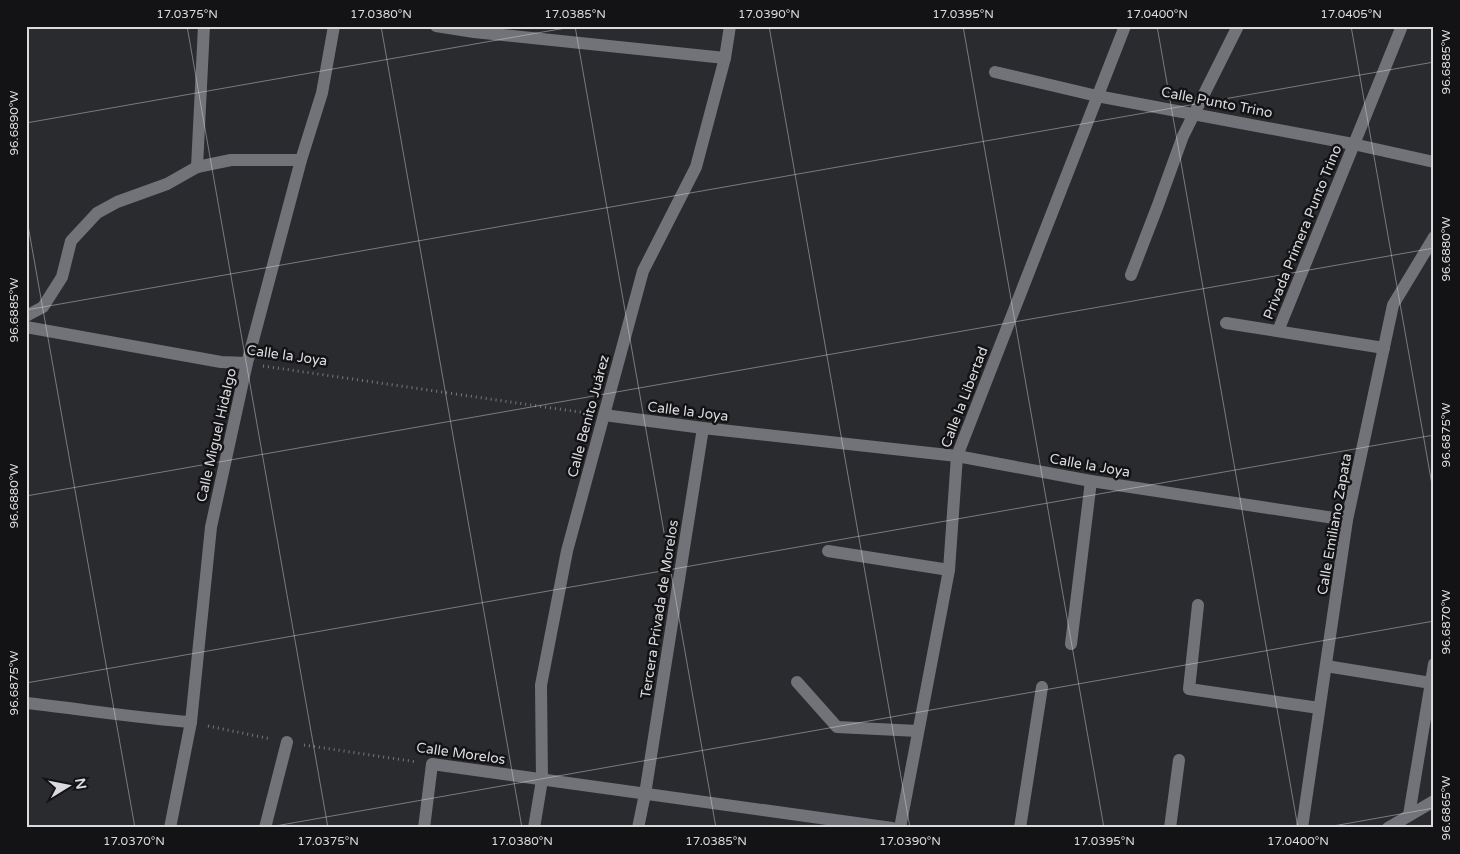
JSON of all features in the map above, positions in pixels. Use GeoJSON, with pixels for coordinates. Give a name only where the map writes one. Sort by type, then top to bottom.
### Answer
{"type":"FeatureCollection","features":[{"type":"Feature","properties":{"kind":"street"},"geometry":{"type":"LineString","coordinates":[[197,167],[204,26]]}},
{"type":"Feature","properties":{"kind":"street","name":"Calle Miguel Hidalgo"},"geometry":{"type":"LineString","coordinates":[[170,828],[191,722],[211,527],[247,364],[322,93],[334,26]]}},
{"type":"Feature","properties":{"kind":"street"},"geometry":{"type":"LineString","coordinates":[[436,26],[474,32],[725,58]]}},
{"type":"Feature","properties":{"kind":"street","name":"Calle Benito Juárez"},"geometry":{"type":"LineString","coordinates":[[534,828],[542,780],[541,685],[567,551],[644,271],[696,167],[725,58],[730,26]]}},
{"type":"Feature","properties":{"kind":"street","name":"Calle la Libertad"},"geometry":{"type":"LineString","coordinates":[[900,828],[949,570],[957,456],[1125,26]]}},
{"type":"Feature","properties":{"kind":"street"},"geometry":{"type":"LineString","coordinates":[[1130,274],[1158,206],[1183,136],[1238,26]]}},
{"type":"Feature","properties":{"kind":"street","name":"Privada Primera Punto Trino"},"geometry":{"type":"LineString","coordinates":[[1278,331],[1402,26]]}},
{"type":"Feature","properties":{"kind":"street","name":"Calle Punto Trino"},"geometry":{"type":"LineString","coordinates":[[995,72],[1097,96],[1353,144],[1434,162]]}},
{"type":"Feature","properties":{"kind":"street"},"geometry":{"type":"LineString","coordinates":[[26,316],[43,307],[62,277],[72,241],[97,213],[117,202],[167,184],[197,167],[231,160],[302,160]]}},
{"type":"Feature","properties":{"kind":"street","name":"Calle Emiliano Zapata"},"geometry":{"type":"LineString","coordinates":[[1302,828],[1347,520],[1384,348],[1394,305],[1434,237]]}},
{"type":"Feature","properties":{"kind":"street"},"geometry":{"type":"LineString","coordinates":[[1226,323],[1384,348]]}},
{"type":"Feature","properties":{"kind":"street","name":"Calle la Joya"},"geometry":{"type":"LineString","coordinates":[[26,327],[221,362],[247,364]]}},
{"type":"Feature","properties":{"kind":"street","name":"Calle la Joya"},"geometry":{"type":"LineString","coordinates":[[604,415],[957,456],[1091,481],[1347,520]]}},
{"type":"Feature","properties":{"kind":"street","name":"Tercera Privada de Morelos"},"geometry":{"type":"LineString","coordinates":[[638,828],[703,428]]}},
{"type":"Feature","properties":{"kind":"street"},"geometry":{"type":"LineString","coordinates":[[1071,644],[1091,481]]}},
{"type":"Feature","properties":{"kind":"street"},"geometry":{"type":"LineString","coordinates":[[828,551],[949,570]]}},
{"type":"Feature","properties":{"kind":"street"},"geometry":{"type":"LineString","coordinates":[[1198,605],[1188,689],[1319,708]]}},
{"type":"Feature","properties":{"kind":"street"},"geometry":{"type":"LineString","coordinates":[[1409,815],[1434,664]]}},
{"type":"Feature","properties":{"kind":"street"},"geometry":{"type":"LineString","coordinates":[[1326,666],[1431,683]]}},
{"type":"Feature","properties":{"kind":"street"},"geometry":{"type":"LineString","coordinates":[[796,682],[838,727],[918,731]]}},
{"type":"Feature","properties":{"kind":"street"},"geometry":{"type":"LineString","coordinates":[[1020,828],[1042,687]]}},
{"type":"Feature","properties":{"kind":"street"},"geometry":{"type":"LineString","coordinates":[[26,703],[145,719],[191,722]]}},
{"type":"Feature","properties":{"kind":"street"},"geometry":{"type":"LineString","coordinates":[[266,828],[287,742]]}},
{"type":"Feature","properties":{"kind":"street"},"geometry":{"type":"LineString","coordinates":[[1170,828],[1179,760]]}},
{"type":"Feature","properties":{"kind":"street"},"geometry":{"type":"LineString","coordinates":[[424,828],[432,764]]}},
{"type":"Feature","properties":{"kind":"street","name":"Calle Morelos"},"geometry":{"type":"LineString","coordinates":[[432,764],[892,828]]}},
{"type":"Feature","properties":{"kind":"street"},"geometry":{"type":"LineString","coordinates":[[1388,828],[1434,801]]}},
{"type":"Feature","properties":{"kind":"path","name":"Calle la Joya"},"geometry":{"type":"LineString","coordinates":[[247,364],[604,415]]}},
{"type":"Feature","properties":{"kind":"path","name":"Calle Morelos"},"geometry":{"type":"LineString","coordinates":[[191,722],[287,742],[432,764]]}}]}
